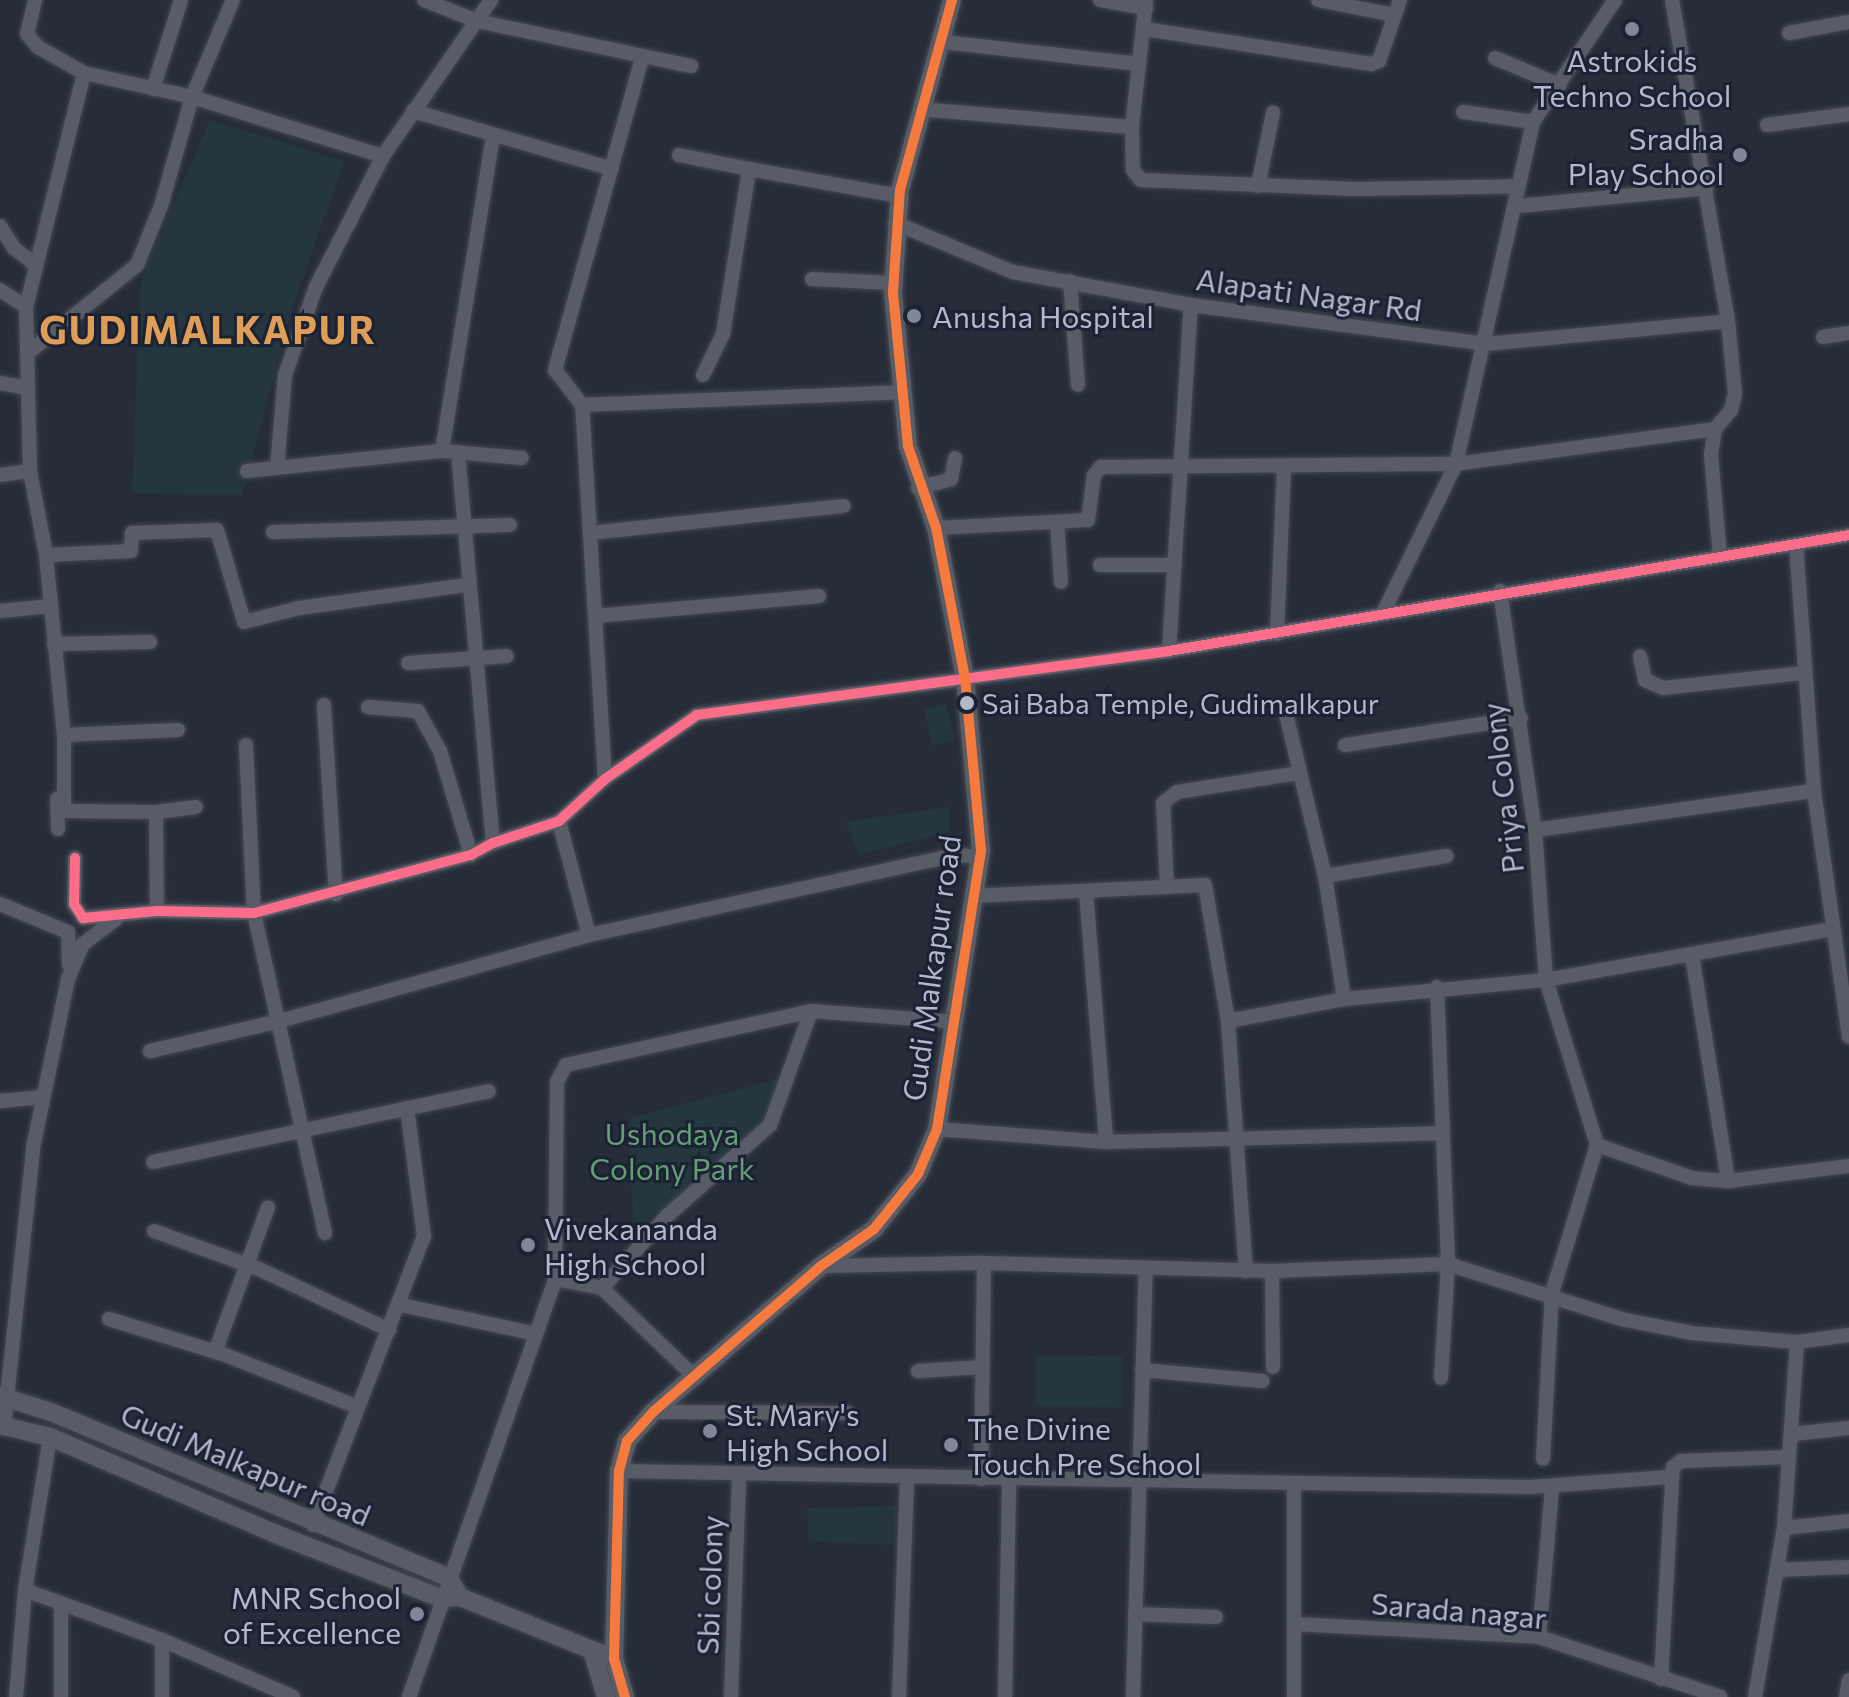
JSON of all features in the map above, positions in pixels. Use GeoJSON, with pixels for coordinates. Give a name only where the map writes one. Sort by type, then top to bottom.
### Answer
{"type":"FeatureCollection","features":[{"type":"Feature","properties":{"kind":"street"},"geometry":{"type":"LineString","coordinates":[[35,0],[27,34],[38,47],[84,73],[192,97],[383,156]]}},
{"type":"Feature","properties":{"kind":"street"},"geometry":{"type":"LineString","coordinates":[[153,89],[181,0]]}},
{"type":"Feature","properties":{"kind":"street"},"geometry":{"type":"LineString","coordinates":[[29,352],[137,265],[161,206],[192,97],[233,0]]}},
{"type":"Feature","properties":{"kind":"street"},"geometry":{"type":"LineString","coordinates":[[424,0],[477,21],[691,66]]}},
{"type":"Feature","properties":{"kind":"street"},"geometry":{"type":"LineString","coordinates":[[277,468],[285,375],[316,287],[383,156],[491,0]]}},
{"type":"Feature","properties":{"kind":"street","name":"Gudi Malkapur road"},"geometry":{"type":"LineString","coordinates":[[2,1425],[50,1437],[440,1598],[460,1597],[614,1659],[619,1471],[627,1441],[653,1412],[696,1378],[821,1266],[874,1229],[918,1174],[937,1129],[980,857],[965,678],[936,528],[918,488],[901,392],[893,283],[899,196],[952,0]]}},
{"type":"Feature","properties":{"kind":"street"},"geometry":{"type":"LineString","coordinates":[[1100,0],[1146,4],[1132,127],[1133,170],[1141,180],[1258,186],[1519,186]]}},
{"type":"Feature","properties":{"kind":"street"},"geometry":{"type":"LineString","coordinates":[[1318,0],[1394,15]]}},
{"type":"Feature","properties":{"kind":"street"},"geometry":{"type":"LineString","coordinates":[[1145,29],[1371,64],[1379,61],[1400,0]]}},
{"type":"Feature","properties":{"kind":"street"},"geometry":{"type":"LineString","coordinates":[[1383,613],[1456,464],[1486,344],[1533,122],[1615,0]]}},
{"type":"Feature","properties":{"kind":"street"},"geometry":{"type":"LineString","coordinates":[[1672,0],[1728,321],[1735,394],[1731,410],[1715,429],[1711,455],[1720,555]]}},
{"type":"Feature","properties":{"kind":"street"},"geometry":{"type":"LineString","coordinates":[[1789,33],[1849,22]]}},
{"type":"Feature","properties":{"kind":"street"},"geometry":{"type":"LineString","coordinates":[[943,42],[1139,64]]}},
{"type":"Feature","properties":{"kind":"street"},"geometry":{"type":"LineString","coordinates":[[605,779],[582,405],[555,370],[642,58]]}},
{"type":"Feature","properties":{"kind":"street"},"geometry":{"type":"LineString","coordinates":[[1495,58],[1560,85]]}},
{"type":"Feature","properties":{"kind":"street"},"geometry":{"type":"LineString","coordinates":[[58,829],[46,555],[30,471],[26,307],[84,73]]}},
{"type":"Feature","properties":{"kind":"street"},"geometry":{"type":"LineString","coordinates":[[921,109],[1132,127]]}},
{"type":"Feature","properties":{"kind":"street"},"geometry":{"type":"LineString","coordinates":[[413,111],[493,137],[612,169]]}},
{"type":"Feature","properties":{"kind":"street"},"geometry":{"type":"LineString","coordinates":[[1463,112],[1533,122]]}},
{"type":"Feature","properties":{"kind":"street"},"geometry":{"type":"LineString","coordinates":[[1258,186],[1273,113]]}},
{"type":"Feature","properties":{"kind":"street"},"geometry":{"type":"LineString","coordinates":[[1767,125],[1849,114]]}},
{"type":"Feature","properties":{"kind":"street"},"geometry":{"type":"LineString","coordinates":[[442,451],[493,137]]}},
{"type":"Feature","properties":{"kind":"street"},"geometry":{"type":"LineString","coordinates":[[679,155],[899,196]]}},
{"type":"Feature","properties":{"kind":"street"},"geometry":{"type":"LineString","coordinates":[[703,375],[723,334],[749,169]]}},
{"type":"Feature","properties":{"kind":"street"},"geometry":{"type":"LineString","coordinates":[[1517,206],[1706,188]]}},
{"type":"Feature","properties":{"kind":"street","name":"Alapati Nagar Rd"},"geometry":{"type":"LineString","coordinates":[[895,223],[993,266],[1191,305],[1486,344],[1728,321]]}},
{"type":"Feature","properties":{"kind":"street"},"geometry":{"type":"LineString","coordinates":[[0,226],[14,248],[37,266]]}},
{"type":"Feature","properties":{"kind":"street"},"geometry":{"type":"LineString","coordinates":[[812,279],[893,283]]}},
{"type":"Feature","properties":{"kind":"street"},"geometry":{"type":"LineString","coordinates":[[1070,281],[1078,385]]}},
{"type":"Feature","properties":{"kind":"street"},"geometry":{"type":"LineString","coordinates":[[0,290],[26,307]]}},
{"type":"Feature","properties":{"kind":"street"},"geometry":{"type":"LineString","coordinates":[[1169,651],[1191,305]]}},
{"type":"Feature","properties":{"kind":"street"},"geometry":{"type":"LineString","coordinates":[[1823,337],[1849,333]]}},
{"type":"Feature","properties":{"kind":"street"},"geometry":{"type":"LineString","coordinates":[[0,383],[29,388]]}},
{"type":"Feature","properties":{"kind":"street"},"geometry":{"type":"LineString","coordinates":[[582,405],[901,392]]}},
{"type":"Feature","properties":{"kind":"street"},"geometry":{"type":"LineString","coordinates":[[936,528],[1088,520],[1093,480],[1101,467],[1181,470],[1456,464],[1715,429]]}},
{"type":"Feature","properties":{"kind":"street"},"geometry":{"type":"LineString","coordinates":[[247,471],[442,451],[522,458]]}},
{"type":"Feature","properties":{"kind":"street"},"geometry":{"type":"LineString","coordinates":[[458,452],[472,659],[493,843]]}},
{"type":"Feature","properties":{"kind":"street"},"geometry":{"type":"LineString","coordinates":[[918,488],[951,479],[955,458]]}},
{"type":"Feature","properties":{"kind":"street"},"geometry":{"type":"LineString","coordinates":[[1277,634],[1284,469]]}},
{"type":"Feature","properties":{"kind":"street"},"geometry":{"type":"LineString","coordinates":[[0,475],[30,471]]}},
{"type":"Feature","properties":{"kind":"street"},"geometry":{"type":"LineString","coordinates":[[590,533],[844,506]]}},
{"type":"Feature","properties":{"kind":"street"},"geometry":{"type":"LineString","coordinates":[[1057,522],[1061,582]]}},
{"type":"Feature","properties":{"kind":"street"},"geometry":{"type":"LineString","coordinates":[[273,532],[510,525]]}},
{"type":"Feature","properties":{"kind":"street"},"geometry":{"type":"LineString","coordinates":[[46,555],[131,551],[132,533],[217,530],[244,622],[299,608],[467,585]]}},
{"type":"Feature","properties":{"kind":"street"},"geometry":{"type":"LineString","coordinates":[[75,858],[76,913],[83,918],[117,918],[157,911],[254,913],[336,895],[471,855],[493,843],[559,821],[605,779],[697,715],[1169,651],[1277,634],[1500,591],[1849,535]]}},
{"type":"Feature","properties":{"kind":"street"},"geometry":{"type":"LineString","coordinates":[[1796,544],[1814,791],[1833,929],[1846,997],[1849,1037]]}},
{"type":"Feature","properties":{"kind":"street"},"geometry":{"type":"LineString","coordinates":[[1100,565],[1175,565]]}},
{"type":"Feature","properties":{"kind":"street","name":"Priya Colony"},"geometry":{"type":"LineString","coordinates":[[1500,591],[1535,830],[1546,980],[1597,1145]]}},
{"type":"Feature","properties":{"kind":"street"},"geometry":{"type":"LineString","coordinates":[[595,616],[819,596]]}},
{"type":"Feature","properties":{"kind":"street"},"geometry":{"type":"LineString","coordinates":[[0,611],[46,607]]}},
{"type":"Feature","properties":{"kind":"street"},"geometry":{"type":"LineString","coordinates":[[46,607],[54,644],[64,735],[64,811],[156,812],[196,807]]}},
{"type":"Feature","properties":{"kind":"street"},"geometry":{"type":"LineString","coordinates":[[54,644],[150,642]]}},
{"type":"Feature","properties":{"kind":"street"},"geometry":{"type":"LineString","coordinates":[[408,663],[507,656]]}},
{"type":"Feature","properties":{"kind":"street"},"geometry":{"type":"LineString","coordinates":[[1640,656],[1645,680],[1663,688],[1804,673]]}},
{"type":"Feature","properties":{"kind":"street"},"geometry":{"type":"LineString","coordinates":[[324,705],[336,895]]}},
{"type":"Feature","properties":{"kind":"street"},"geometry":{"type":"LineString","coordinates":[[368,707],[418,711],[440,751],[471,855]]}},
{"type":"Feature","properties":{"kind":"street"},"geometry":{"type":"LineString","coordinates":[[1286,714],[1325,876],[1344,999]]}},
{"type":"Feature","properties":{"kind":"street"},"geometry":{"type":"LineString","coordinates":[[1345,745],[1521,718]]}},
{"type":"Feature","properties":{"kind":"street"},"geometry":{"type":"LineString","coordinates":[[64,735],[178,730]]}},
{"type":"Feature","properties":{"kind":"street"},"geometry":{"type":"LineString","coordinates":[[246,745],[254,913],[325,1233]]}},
{"type":"Feature","properties":{"kind":"street"},"geometry":{"type":"LineString","coordinates":[[1167,887],[1163,803],[1177,792],[1299,773]]}},
{"type":"Feature","properties":{"kind":"street"},"geometry":{"type":"LineString","coordinates":[[1535,830],[1814,791]]}},
{"type":"Feature","properties":{"kind":"street"},"geometry":{"type":"LineString","coordinates":[[156,812],[157,911]]}},
{"type":"Feature","properties":{"kind":"street"},"geometry":{"type":"LineString","coordinates":[[559,821],[589,935]]}},
{"type":"Feature","properties":{"kind":"street"},"geometry":{"type":"LineString","coordinates":[[150,1051],[276,1022],[589,935],[957,855],[980,857]]}},
{"type":"Feature","properties":{"kind":"street"},"geometry":{"type":"LineString","coordinates":[[1325,876],[1446,856]]}},
{"type":"Feature","properties":{"kind":"street"},"geometry":{"type":"LineString","coordinates":[[973,896],[1205,885],[1228,1021],[1246,1271]]}},
{"type":"Feature","properties":{"kind":"street"},"geometry":{"type":"LineString","coordinates":[[1086,891],[1106,1142]]}},
{"type":"Feature","properties":{"kind":"street"},"geometry":{"type":"LineString","coordinates":[[0,904],[68,932],[68,979]]}},
{"type":"Feature","properties":{"kind":"street"},"geometry":{"type":"LineString","coordinates":[[2,1425],[3,1397],[43,1097],[68,979],[83,944],[117,918]]}},
{"type":"Feature","properties":{"kind":"street"},"geometry":{"type":"LineString","coordinates":[[1228,1021],[1344,999],[1437,987],[1546,980],[1833,929]]}},
{"type":"Feature","properties":{"kind":"street"},"geometry":{"type":"LineString","coordinates":[[1692,955],[1728,1181]]}},
{"type":"Feature","properties":{"kind":"street"},"geometry":{"type":"LineString","coordinates":[[1437,987],[1448,1264],[1441,1378]]}},
{"type":"Feature","properties":{"kind":"street"},"geometry":{"type":"LineString","coordinates":[[602,1288],[668,1215],[770,1125],[811,1011]]}},
{"type":"Feature","properties":{"kind":"street"},"geometry":{"type":"LineString","coordinates":[[409,1697],[440,1598],[555,1279],[557,1082],[566,1065],[811,1011],[956,1022]]}},
{"type":"Feature","properties":{"kind":"street"},"geometry":{"type":"LineString","coordinates":[[153,1162],[489,1091]]}},
{"type":"Feature","properties":{"kind":"street"},"geometry":{"type":"LineString","coordinates":[[0,1101],[43,1097]]}},
{"type":"Feature","properties":{"kind":"street"},"geometry":{"type":"LineString","coordinates":[[313,1525],[355,1406],[401,1305],[424,1236],[407,1108]]}},
{"type":"Feature","properties":{"kind":"street"},"geometry":{"type":"LineString","coordinates":[[937,1129],[1106,1142],[1235,1141],[1442,1133]]}},
{"type":"Feature","properties":{"kind":"street"},"geometry":{"type":"LineString","coordinates":[[1543,1459],[1552,1293],[1597,1145],[1663,1172],[1728,1181],[1849,1166]]}},
{"type":"Feature","properties":{"kind":"street"},"geometry":{"type":"LineString","coordinates":[[215,1352],[268,1207]]}},
{"type":"Feature","properties":{"kind":"street"},"geometry":{"type":"LineString","coordinates":[[154,1231],[248,1265],[389,1330]]}},
{"type":"Feature","properties":{"kind":"street"},"geometry":{"type":"LineString","coordinates":[[821,1266],[984,1263],[1146,1270],[1272,1271],[1448,1264],[1552,1293],[1621,1319],[1692,1333],[1797,1342],[1849,1335]]}},
{"type":"Feature","properties":{"kind":"street"},"geometry":{"type":"LineString","coordinates":[[981,1479],[984,1263]]}},
{"type":"Feature","properties":{"kind":"street"},"geometry":{"type":"LineString","coordinates":[[1133,1697],[1137,1480],[1146,1270]]}},
{"type":"Feature","properties":{"kind":"street"},"geometry":{"type":"LineString","coordinates":[[1272,1271],[1273,1367]]}},
{"type":"Feature","properties":{"kind":"street"},"geometry":{"type":"LineString","coordinates":[[555,1279],[602,1288],[696,1378]]}},
{"type":"Feature","properties":{"kind":"street"},"geometry":{"type":"LineString","coordinates":[[401,1305],[536,1334]]}},
{"type":"Feature","properties":{"kind":"street"},"geometry":{"type":"LineString","coordinates":[[109,1319],[215,1352],[355,1406]]}},
{"type":"Feature","properties":{"kind":"street"},"geometry":{"type":"LineString","coordinates":[[1755,1697],[1784,1528],[1788,1457],[1793,1434],[1797,1342]]}},
{"type":"Feature","properties":{"kind":"street"},"geometry":{"type":"LineString","coordinates":[[918,1371],[982,1367]]}},
{"type":"Feature","properties":{"kind":"street"},"geometry":{"type":"LineString","coordinates":[[1142,1370],[1262,1381]]}},
{"type":"Feature","properties":{"kind":"street","name":"Gudi Malkapur road"},"geometry":{"type":"LineString","coordinates":[[3,1397],[313,1525],[448,1577]]}},
{"type":"Feature","properties":{"kind":"street"},"geometry":{"type":"LineString","coordinates":[[653,1412],[848,1413]]}},
{"type":"Feature","properties":{"kind":"street"},"geometry":{"type":"LineString","coordinates":[[1793,1434],[1849,1428]]}},
{"type":"Feature","properties":{"kind":"street"},"geometry":{"type":"LineString","coordinates":[[16,1697],[25,1590],[50,1437]]}},
{"type":"Feature","properties":{"kind":"street"},"geometry":{"type":"LineString","coordinates":[[1661,1679],[1670,1477],[1681,1461],[1788,1457]]}},
{"type":"Feature","properties":{"kind":"street"},"geometry":{"type":"LineString","coordinates":[[619,1471],[1552,1487],[1670,1477]]}},
{"type":"Feature","properties":{"kind":"street","name":"Sbi colony"},"geometry":{"type":"LineString","coordinates":[[731,1697],[739,1474]]}},
{"type":"Feature","properties":{"kind":"street"},"geometry":{"type":"LineString","coordinates":[[899,1697],[907,1476]]}},
{"type":"Feature","properties":{"kind":"street"},"geometry":{"type":"LineString","coordinates":[[1005,1697],[1009,1479]]}},
{"type":"Feature","properties":{"kind":"street"},"geometry":{"type":"LineString","coordinates":[[1294,1483],[1294,1697]]}},
{"type":"Feature","properties":{"kind":"street"},"geometry":{"type":"LineString","coordinates":[[1539,1637],[1552,1487]]}},
{"type":"Feature","properties":{"kind":"street"},"geometry":{"type":"LineString","coordinates":[[1784,1528],[1849,1521]]}},
{"type":"Feature","properties":{"kind":"street"},"geometry":{"type":"LineString","coordinates":[[1777,1570],[1849,1567]]}},
{"type":"Feature","properties":{"kind":"street"},"geometry":{"type":"LineString","coordinates":[[448,1577],[460,1597]]}},
{"type":"Feature","properties":{"kind":"street"},"geometry":{"type":"LineString","coordinates":[[25,1590],[162,1640],[286,1696]]}},
{"type":"Feature","properties":{"kind":"street"},"geometry":{"type":"LineString","coordinates":[[61,1605],[61,1697]]}},
{"type":"Feature","properties":{"kind":"street"},"geometry":{"type":"LineString","coordinates":[[1135,1614],[1216,1617]]}},
{"type":"Feature","properties":{"kind":"street","name":"Sarada nagar"},"geometry":{"type":"LineString","coordinates":[[1294,1624],[1539,1637],[1720,1697]]}},
{"type":"Feature","properties":{"kind":"street"},"geometry":{"type":"LineString","coordinates":[[162,1640],[162,1697]]}},
{"type":"Feature","properties":{"kind":"street"},"geometry":{"type":"LineString","coordinates":[[592,1650],[606,1697]]}},
{"type":"Feature","properties":{"kind":"street"},"geometry":{"type":"LineString","coordinates":[[614,1659],[625,1697]]}},
{"type":"Feature","properties":{"kind":"street"},"geometry":{"type":"LineString","coordinates":[[1846,1697],[1849,1680]]}},
{"type":"Feature","properties":{"kind":"green space"},"geometry":{"type":"Polygon","coordinates":[[[210,120],[344,161],[291,312],[242,495],[132,493],[141,280],[210,120]]]}},
{"type":"Feature","properties":{"kind":"green space"},"geometry":{"type":"Polygon","coordinates":[[[946,704],[955,740],[933,745],[924,710],[946,704]]]}},
{"type":"Feature","properties":{"kind":"green space"},"geometry":{"type":"Polygon","coordinates":[[[949,807],[949,832],[859,855],[846,822],[949,807]]]}},
{"type":"Feature","properties":{"kind":"green space","name":"Ushodaya Colony Park"},"geometry":{"type":"Polygon","coordinates":[[[789,1076],[771,1124],[634,1231],[628,1119],[789,1076]]]}},
{"type":"Feature","properties":{"kind":"green space"},"geometry":{"type":"Polygon","coordinates":[[[1036,1355],[1122,1357],[1121,1407],[1035,1406],[1036,1355]]]}},
{"type":"Feature","properties":{"kind":"green space"},"geometry":{"type":"Polygon","coordinates":[[[896,1506],[895,1545],[809,1541],[807,1508],[896,1506]]]}},
{"type":"Feature","properties":{"kind":"transit line"},"geometry":{"type":"LineString","coordinates":[[625,1697],[614,1659],[619,1471],[627,1441],[653,1412],[821,1266],[874,1229],[918,1174],[937,1129],[981,850],[965,678],[936,528],[908,446],[893,292],[900,190],[952,0]]}},
{"type":"Feature","properties":{"kind":"transit line"},"geometry":{"type":"LineString","coordinates":[[75,858],[74,904],[83,918],[157,911],[254,913],[471,855],[493,843],[559,821],[605,779],[697,715],[1169,651],[1849,535]]}},
{"type":"Feature","properties":{"kind":"place","name":"Astrokids Techno School"},"geometry":{"type":"Point","coordinates":[1632,29]}},
{"type":"Feature","properties":{"kind":"place","name":"Sradha Play School"},"geometry":{"type":"Point","coordinates":[1740,155]}},
{"type":"Feature","properties":{"kind":"place","name":"Anusha Hospital"},"geometry":{"type":"Point","coordinates":[914,316]}},
{"type":"Feature","properties":{"kind":"place","name":"Sai Baba Temple, Gudimalkapur"},"geometry":{"type":"Point","coordinates":[967,703]}},
{"type":"Feature","properties":{"kind":"place","name":"Vivekananda High School"},"geometry":{"type":"Point","coordinates":[528,1245]}},
{"type":"Feature","properties":{"kind":"place","name":"St. Mary's High School"},"geometry":{"type":"Point","coordinates":[710,1431]}},
{"type":"Feature","properties":{"kind":"place","name":"The Divine Touch Pre School"},"geometry":{"type":"Point","coordinates":[951,1445]}},
{"type":"Feature","properties":{"kind":"place","name":"MNR School of Excellence"},"geometry":{"type":"Point","coordinates":[417,1614]}},
{"type":"Feature","properties":{"kind":"district","name":"GUDIMALKAPUR"},"geometry":{"type":"Point","coordinates":[208,329]}}]}
